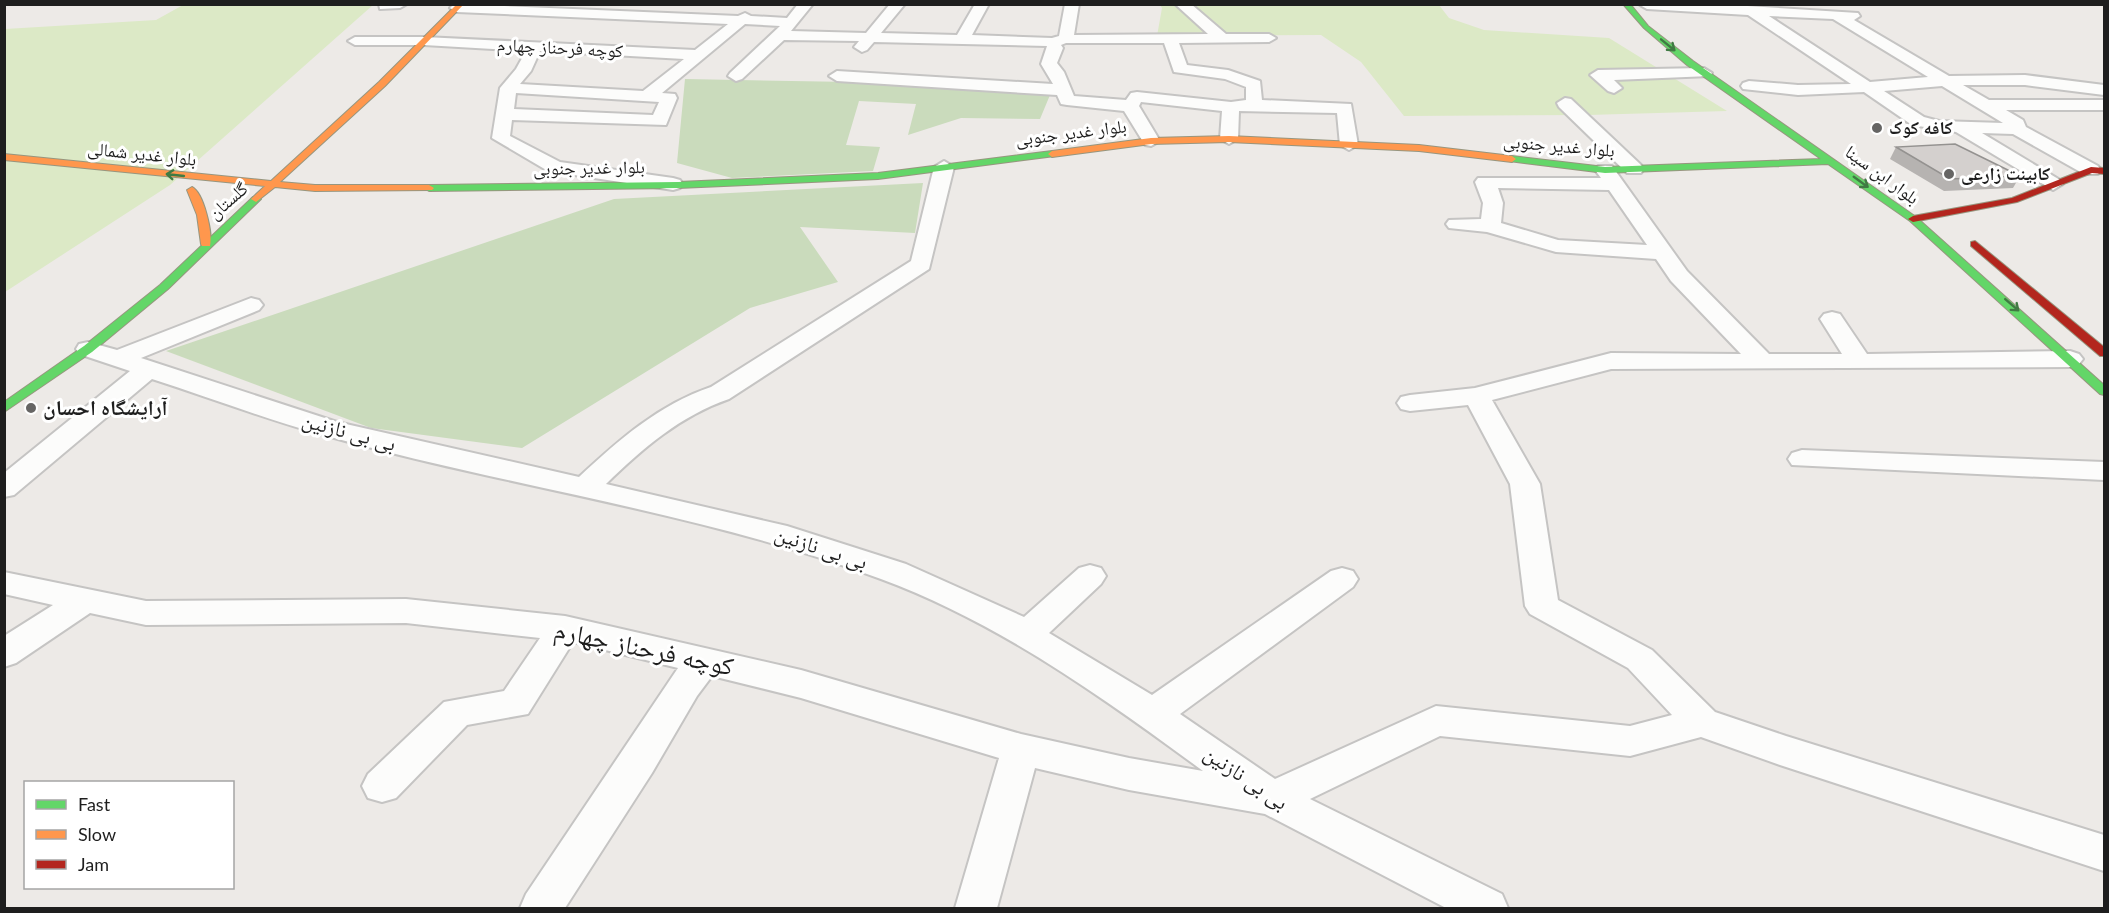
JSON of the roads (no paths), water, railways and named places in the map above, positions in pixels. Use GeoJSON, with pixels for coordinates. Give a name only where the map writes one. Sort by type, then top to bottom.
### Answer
{"type":"FeatureCollection","features":[{"type":"Feature","properties":{"kind":"main road","name":"بلوار ابن سینا"},"geometry":{"type":"LineString","coordinates":[[1626,4],[1646,27],[1704,73],[1913,219],[2104,391]]}},
{"type":"Feature","properties":{"kind":"main road"},"geometry":{"type":"LineString","coordinates":[[1647,5],[1661,19]]}},
{"type":"Feature","properties":{"kind":"main road","name":"گلستان"},"geometry":{"type":"LineString","coordinates":[[4,408],[103,354],[206,244],[303,158],[459,6]]}},
{"type":"Feature","properties":{"kind":"main road"},"geometry":{"type":"LineString","coordinates":[[1745,83],[1777,106]]}},
{"type":"Feature","properties":{"kind":"main road","name":"بلوار غدیر جنوبی"},"geometry":{"type":"LineString","coordinates":[[263,194],[315,188],[678,185],[878,176],[1151,141],[1229,138],[1419,148],[1610,177],[1634,168],[1832,161]]}},
{"type":"Feature","properties":{"kind":"main road","name":"بلوار غدیر شمالی"},"geometry":{"type":"LineString","coordinates":[[4,158],[214,179],[276,182]]}},
{"type":"Feature","properties":{"kind":"main road"},"geometry":{"type":"LineString","coordinates":[[214,179],[303,158]]}},
{"type":"Feature","properties":{"kind":"main road","name":"بلوار غدیر شمالی"},"geometry":{"type":"LineString","coordinates":[[4,169],[124,183]]}},
{"type":"Feature","properties":{"kind":"main road"},"geometry":{"type":"LineString","coordinates":[[1913,219],[2014,200],[2053,184],[2096,175]]}},
{"type":"Feature","properties":{"kind":"main road","name":"بلوار غدیر جنوبی"},"geometry":{"type":"LineString","coordinates":[[276,182],[315,188]]}},
{"type":"Feature","properties":{"kind":"main road","name":"بلوار غدیر شمالی"},"geometry":{"type":"LineString","coordinates":[[206,244],[202,215],[186,190],[263,194]]}},
{"type":"Feature","properties":{"kind":"main road","name":"بلوار ابن سینا"},"geometry":{"type":"LineString","coordinates":[[1919,203],[1957,230],[2104,354]]}},
{"type":"Feature","properties":{"kind":"street"},"geometry":{"type":"LineString","coordinates":[[385,6],[399,4]]}},
{"type":"Feature","properties":{"kind":"street"},"geometry":{"type":"LineString","coordinates":[[653,18],[670,4]]}},
{"type":"Feature","properties":{"kind":"street"},"geometry":{"type":"LineString","coordinates":[[898,4],[837,76],[942,77],[1062,90]]}},
{"type":"Feature","properties":{"kind":"street"},"geometry":{"type":"LineString","coordinates":[[957,43],[982,4]]}},
{"type":"Feature","properties":{"kind":"street"},"geometry":{"type":"LineString","coordinates":[[1072,4],[1049,64],[1056,72],[1067,100],[1130,106]]}},
{"type":"Feature","properties":{"kind":"street"},"geometry":{"type":"LineString","coordinates":[[1182,4],[1222,38]]}},
{"type":"Feature","properties":{"kind":"street"},"geometry":{"type":"LineString","coordinates":[[648,96],[761,5]]}},
{"type":"Feature","properties":{"kind":"street"},"geometry":{"type":"LineString","coordinates":[[783,6],[805,5]]}},
{"type":"Feature","properties":{"kind":"street"},"geometry":{"type":"LineString","coordinates":[[736,76],[785,29],[805,5]]}},
{"type":"Feature","properties":{"kind":"street"},"geometry":{"type":"LineString","coordinates":[[1647,5],[1866,17]]}},
{"type":"Feature","properties":{"kind":"street"},"geometry":{"type":"LineString","coordinates":[[459,6],[741,21],[785,29],[957,43],[1269,38]]}},
{"type":"Feature","properties":{"kind":"street"},"geometry":{"type":"LineString","coordinates":[[1752,11],[1918,121],[1930,125],[2017,129],[2096,175]]}},
{"type":"Feature","properties":{"kind":"street"},"geometry":{"type":"LineString","coordinates":[[508,46],[568,13]]}},
{"type":"Feature","properties":{"kind":"street"},"geometry":{"type":"LineString","coordinates":[[1836,15],[1948,80],[2017,124],[2017,129]]}},
{"type":"Feature","properties":{"kind":"street"},"geometry":{"type":"LineString","coordinates":[[644,52],[688,18]]}},
{"type":"Feature","properties":{"kind":"street"},"geometry":{"type":"LineString","coordinates":[[1171,40],[1180,69],[1228,75],[1254,84],[1254,105]]}},
{"type":"Feature","properties":{"kind":"street","name":"کوچه فرحناز چهارم"},"geometry":{"type":"LineString","coordinates":[[355,41],[424,41],[644,52],[759,53]]}},
{"type":"Feature","properties":{"kind":"street"},"geometry":{"type":"LineString","coordinates":[[535,47],[523,71],[508,88],[501,138],[555,167],[678,185]]}},
{"type":"Feature","properties":{"kind":"street"},"geometry":{"type":"LineString","coordinates":[[1614,88],[1598,75],[1704,73]]}},
{"type":"Feature","properties":{"kind":"street"},"geometry":{"type":"LineString","coordinates":[[1745,83],[1792,91],[1948,80],[2006,79],[2080,85],[2104,90]]}},
{"type":"Feature","properties":{"kind":"street"},"geometry":{"type":"LineString","coordinates":[[504,114],[660,121],[669,98],[508,88]]}},
{"type":"Feature","properties":{"kind":"street"},"geometry":{"type":"LineString","coordinates":[[532,154],[603,94]]}},
{"type":"Feature","properties":{"kind":"street"},"geometry":{"type":"LineString","coordinates":[[1130,106],[1137,98],[1231,107],[1254,105],[1345,108],[1349,145]]}},
{"type":"Feature","properties":{"kind":"street"},"geometry":{"type":"LineString","coordinates":[[1565,103],[1634,168]]}},
{"type":"Feature","properties":{"kind":"street"},"geometry":{"type":"LineString","coordinates":[[1984,105],[2103,117]]}},
{"type":"Feature","properties":{"kind":"street"},"geometry":{"type":"LineString","coordinates":[[1130,106],[1151,141]]}},
{"type":"Feature","properties":{"kind":"street"},"geometry":{"type":"LineString","coordinates":[[1229,138],[1231,107]]}},
{"type":"Feature","properties":{"kind":"street"},"geometry":{"type":"LineString","coordinates":[[1960,127],[2053,184]]}},
{"type":"Feature","properties":{"kind":"street"},"geometry":{"type":"LineString","coordinates":[[584,489],[648,431],[695,400],[720,393],[921,264],[944,167]]}},
{"type":"Feature","properties":{"kind":"street"},"geometry":{"type":"LineString","coordinates":[[1489,226],[1495,213],[1495,201],[1485,182],[1610,177],[1662,253],[1694,293],[1761,360]]}},
{"type":"Feature","properties":{"kind":"street"},"geometry":{"type":"LineString","coordinates":[[1456,224],[1489,226],[1556,246],[1662,253]]}},
{"type":"Feature","properties":{"kind":"street"},"geometry":{"type":"LineString","coordinates":[[103,354],[251,305]]}},
{"type":"Feature","properties":{"kind":"street"},"geometry":{"type":"LineString","coordinates":[[1832,319],[1859,362]]}},
{"type":"Feature","properties":{"kind":"street","name":"بی بی نازنین"},"geometry":{"type":"LineString","coordinates":[[103,354],[329,428],[776,533],[874,565],[995,617],[1153,714],[1272,799],[1487,909]]}},
{"type":"Feature","properties":{"kind":"street"},"geometry":{"type":"LineString","coordinates":[[1410,403],[1476,396],[1611,361],[1859,362],[2070,359]]}},
{"type":"Feature","properties":{"kind":"street"},"geometry":{"type":"LineString","coordinates":[[4,488],[148,369]]}},
{"type":"Feature","properties":{"kind":"street"},"geometry":{"type":"LineString","coordinates":[[1476,396],[1525,484],[1542,606],[1640,659],[1702,722],[1780,750],[2104,853]]}},
{"type":"Feature","properties":{"kind":"street"},"geometry":{"type":"LineString","coordinates":[[1802,459],[2104,471]]}},
{"type":"Feature","properties":{"kind":"street"},"geometry":{"type":"LineString","coordinates":[[1026,635],[1090,576]]}},
{"type":"Feature","properties":{"kind":"street"},"geometry":{"type":"LineString","coordinates":[[1153,714],[1342,579]]}},
{"type":"Feature","properties":{"kind":"street","name":"کوچه فرحناز چهارم"},"geometry":{"type":"LineString","coordinates":[[4,583],[146,613],[406,611],[565,628],[801,684],[1021,749],[1129,774],[1272,799]]}},
{"type":"Feature","properties":{"kind":"street"},"geometry":{"type":"LineString","coordinates":[[4,654],[86,599]]}},
{"type":"Feature","properties":{"kind":"street"},"geometry":{"type":"LineString","coordinates":[[382,786],[456,712],[515,704],[565,628]]}},
{"type":"Feature","properties":{"kind":"street"},"geometry":{"type":"LineString","coordinates":[[541,909],[638,762],[684,686],[705,660]]}},
{"type":"Feature","properties":{"kind":"street"},"geometry":{"type":"LineString","coordinates":[[1272,799],[1436,721],[1630,741],[1702,722]]}},
{"type":"Feature","properties":{"kind":"street"},"geometry":{"type":"LineString","coordinates":[[976,909],[1021,749]]}},
{"type":"Feature","properties":{"kind":"place","name":"کافه کوک"},"geometry":{"type":"Point","coordinates":[1877,128]}},
{"type":"Feature","properties":{"kind":"place","name":"کابینت زارعی"},"geometry":{"type":"Point","coordinates":[1949,174]}},
{"type":"Feature","properties":{"kind":"place","name":"آرایشگاه احسان"},"geometry":{"type":"Point","coordinates":[31,408]}}]}
